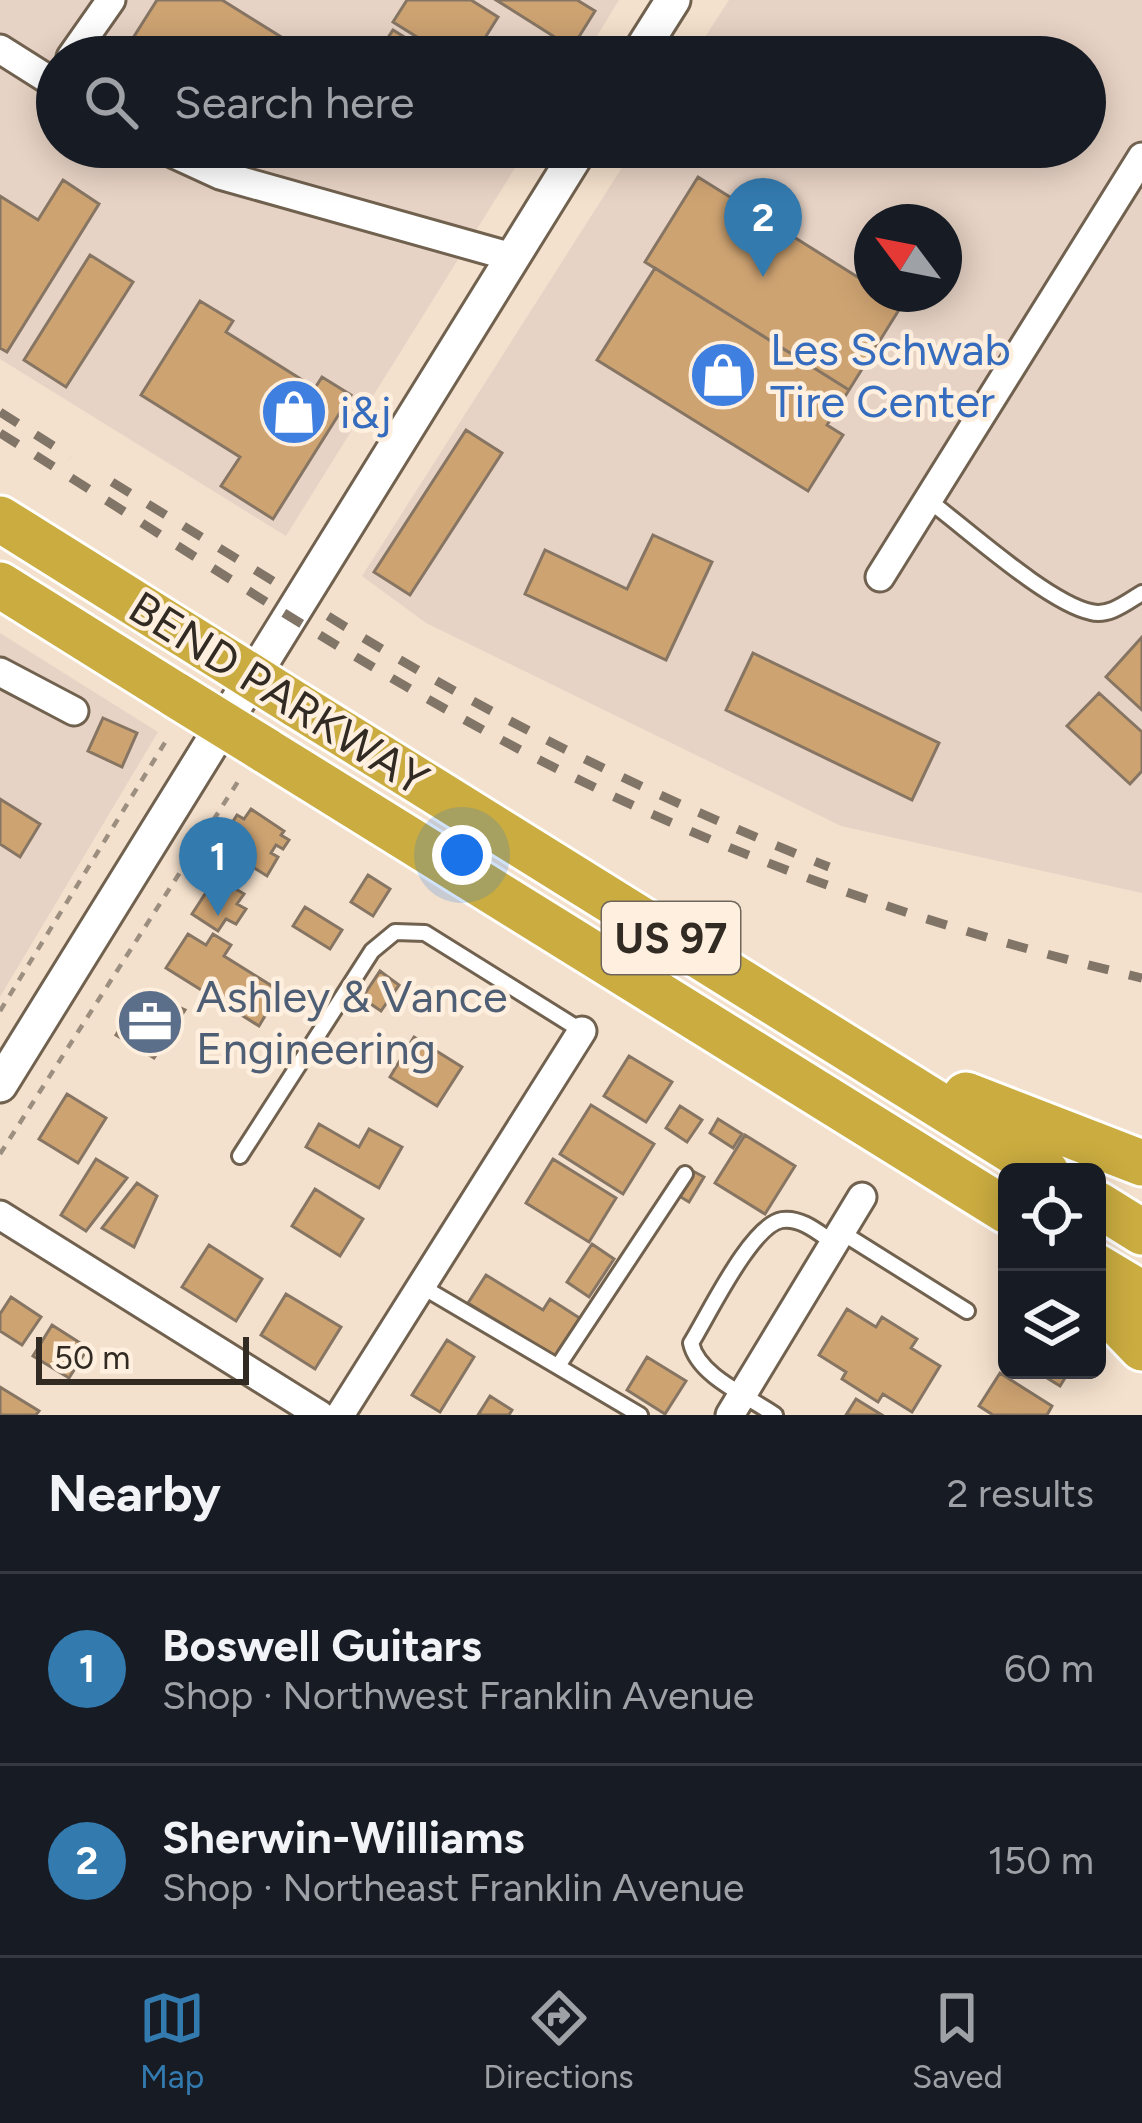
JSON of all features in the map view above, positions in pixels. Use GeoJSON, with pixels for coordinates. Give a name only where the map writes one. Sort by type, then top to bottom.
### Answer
{"type":"FeatureCollection","features":[{"type":"Feature","properties":{"kind":"highway","name":"BEND PARKWAY"},"geometry":{"type":"LineString","coordinates":[[0,519],[1032,1163]]}},
{"type":"Feature","properties":{"kind":"highway","name":"BEND PARKWAY"},"geometry":{"type":"LineString","coordinates":[[0,585],[998,1205]]}},
{"type":"Feature","properties":{"kind":"highway"},"geometry":{"type":"LineString","coordinates":[[803,1020],[1024,1121],[1142,1163]]}},
{"type":"Feature","properties":{"kind":"highway"},"geometry":{"type":"LineString","coordinates":[[956,1179],[998,1215]]}},
{"type":"Feature","properties":{"kind":"highway"},"geometry":{"type":"LineString","coordinates":[[1106,1210],[1142,1232]]}},
{"type":"Feature","properties":{"kind":"highway"},"geometry":{"type":"LineString","coordinates":[[1104,1271],[1142,1294]]}},
{"type":"Feature","properties":{"kind":"highway"},"geometry":{"type":"LineString","coordinates":[[1106,1310],[1142,1348]]}},
{"type":"Feature","properties":{"kind":"street"},"geometry":{"type":"LineString","coordinates":[[86,36],[111,0]]}},
{"type":"Feature","properties":{"kind":"street"},"geometry":{"type":"LineString","coordinates":[[651,36],[674,0]]}},
{"type":"Feature","properties":{"kind":"street"},"geometry":{"type":"LineString","coordinates":[[0,49],[36,70]]}},
{"type":"Feature","properties":{"kind":"street"},"geometry":{"type":"LineString","coordinates":[[880,577],[1142,157]]}},
{"type":"Feature","properties":{"kind":"street"},"geometry":{"type":"LineString","coordinates":[[205,168],[512,257]]}},
{"type":"Feature","properties":{"kind":"street"},"geometry":{"type":"LineString","coordinates":[[0,1084],[568,168]]}},
{"type":"Feature","properties":{"kind":"street"},"geometry":{"type":"LineString","coordinates":[[0,672],[74,711]]}},
{"type":"Feature","properties":{"kind":"street"},"geometry":{"type":"LineString","coordinates":[[340,1415],[582,1031]]}},
{"type":"Feature","properties":{"kind":"street"},"geometry":{"type":"LineString","coordinates":[[737,1404],[862,1196]]}},
{"type":"Feature","properties":{"kind":"street"},"geometry":{"type":"LineString","coordinates":[[0,1216],[320,1415]]}},
{"type":"Feature","properties":{"kind":"lane"},"geometry":{"type":"LineString","coordinates":[[928,500],[1064,601],[1094,614],[1114,610],[1142,593]]}},
{"type":"Feature","properties":{"kind":"lane"},"geometry":{"type":"LineString","coordinates":[[240,1156],[372,951],[395,932],[425,933],[582,1031]]}},
{"type":"Feature","properties":{"kind":"lane"},"geometry":{"type":"LineString","coordinates":[[558,1366],[685,1174]]}},
{"type":"Feature","properties":{"kind":"lane"},"geometry":{"type":"LineString","coordinates":[[775,1415],[737,1404],[694,1357],[691,1343],[758,1233],[780,1220],[802,1222],[837,1237],[967,1311]]}},
{"type":"Feature","properties":{"kind":"lane"},"geometry":{"type":"LineString","coordinates":[[421,1286],[640,1415]]}},
{"type":"Feature","properties":{"kind":"path"},"geometry":{"type":"LineString","coordinates":[[0,1011],[171,733],[176,695]]}},
{"type":"Feature","properties":{"kind":"path"},"geometry":{"type":"LineString","coordinates":[[0,1154],[241,777],[265,751]]}},
{"type":"Feature","properties":{"kind":"shaded area"},"geometry":{"type":"Polygon","coordinates":[[[0,0],[619,0],[597,36],[36,36],[36,168],[515,168],[286,536],[0,359],[0,0]]]}},
{"type":"Feature","properties":{"kind":"shaded area"},"geometry":{"type":"Polygon","coordinates":[[[729,0],[1142,0],[1142,893],[841,826],[426,623],[362,576],[622,168],[1106,168],[1106,36],[706,36],[729,0]]]}},
{"type":"Feature","properties":{"kind":"shaded area"},"geometry":{"type":"Polygon","coordinates":[[[0,633],[158,732],[0,997],[0,633]]]}},
{"type":"Feature","properties":{"kind":"building"},"geometry":{"type":"Polygon","coordinates":[[[157,0],[222,0],[280,36],[134,36],[157,0]]]}},
{"type":"Feature","properties":{"kind":"building"},"geometry":{"type":"Polygon","coordinates":[[[407,0],[471,0],[498,17],[486,36],[415,36],[393,22],[407,0]]]}},
{"type":"Feature","properties":{"kind":"building"},"geometry":{"type":"Polygon","coordinates":[[[496,0],[577,0],[595,11],[579,36],[553,36],[496,0]]]}},
{"type":"Feature","properties":{"kind":"building"},"geometry":{"type":"Polygon","coordinates":[[[698,177],[854,275],[854,312],[898,312],[849,390],[645,262],[698,177]]]}},
{"type":"Feature","properties":{"kind":"building"},"geometry":{"type":"Polygon","coordinates":[[[63,180],[99,204],[7,352],[0,348],[0,196],[38,220],[63,180]]]}},
{"type":"Feature","properties":{"kind":"building"},"geometry":{"type":"Polygon","coordinates":[[[90,255],[133,282],[66,387],[24,360],[90,255]]]}},
{"type":"Feature","properties":{"kind":"building","name":"Les Schwab Tire Center"},"geometry":{"type":"Polygon","coordinates":[[[655,268],[849,390],[827,425],[843,435],[808,491],[597,360],[655,268]]]}},
{"type":"Feature","properties":{"kind":"building"},"geometry":{"type":"Polygon","coordinates":[[[200,301],[233,321],[226,332],[315,388],[322,377],[351,395],[273,519],[221,486],[240,457],[141,395],[200,301]]]}},
{"type":"Feature","properties":{"kind":"building"},"geometry":{"type":"Polygon","coordinates":[[[466,430],[502,453],[410,595],[374,572],[466,430]]]}},
{"type":"Feature","properties":{"kind":"building"},"geometry":{"type":"Polygon","coordinates":[[[653,535],[712,562],[666,660],[525,594],[545,550],[627,589],[653,535]]]}},
{"type":"Feature","properties":{"kind":"building"},"geometry":{"type":"Polygon","coordinates":[[[1142,637],[1142,710],[1106,677],[1142,637]]]}},
{"type":"Feature","properties":{"kind":"building"},"geometry":{"type":"Polygon","coordinates":[[[753,653],[939,743],[912,800],[726,710],[753,653]]]}},
{"type":"Feature","properties":{"kind":"building"},"geometry":{"type":"Polygon","coordinates":[[[1099,693],[1142,732],[1142,771],[1130,784],[1067,726],[1099,693]]]}},
{"type":"Feature","properties":{"kind":"building"},"geometry":{"type":"Polygon","coordinates":[[[103,718],[137,733],[122,767],[88,751],[103,718]]]}},
{"type":"Feature","properties":{"kind":"building"},"geometry":{"type":"Polygon","coordinates":[[[0,799],[40,824],[20,857],[0,844],[0,799]]]}},
{"type":"Feature","properties":{"kind":"building"},"geometry":{"type":"Polygon","coordinates":[[[251,809],[284,831],[281,835],[289,840],[283,849],[276,845],[271,853],[278,857],[267,876],[224,849],[229,841],[223,837],[237,815],[244,819],[251,809]]]}},
{"type":"Feature","properties":{"kind":"building"},"geometry":{"type":"Polygon","coordinates":[[[368,875],[390,889],[373,916],[351,902],[368,875]]]}},
{"type":"Feature","properties":{"kind":"building"},"geometry":{"type":"Polygon","coordinates":[[[216,877],[244,894],[237,904],[246,909],[236,924],[226,919],[218,931],[192,914],[216,877]]]}},
{"type":"Feature","properties":{"kind":"building"},"geometry":{"type":"Polygon","coordinates":[[[305,907],[342,930],[330,949],[293,926],[305,907]]]}},
{"type":"Feature","properties":{"kind":"building"},"geometry":{"type":"Polygon","coordinates":[[[188,934],[206,945],[213,934],[231,945],[224,956],[280,991],[259,1026],[166,968],[188,934]]]}},
{"type":"Feature","properties":{"kind":"building"},"geometry":{"type":"Polygon","coordinates":[[[380,971],[399,985],[381,1011],[362,998],[380,971]]]}},
{"type":"Feature","properties":{"kind":"building","name":"Ashley & Vance Engineering"},"geometry":{"type":"Polygon","coordinates":[[[143,991],[185,1010],[154,1058],[116,1035],[143,991]]]}},
{"type":"Feature","properties":{"kind":"building"},"geometry":{"type":"Polygon","coordinates":[[[414,1037],[462,1067],[437,1106],[390,1077],[414,1037]]]}},
{"type":"Feature","properties":{"kind":"building"},"geometry":{"type":"Polygon","coordinates":[[[629,1056],[672,1082],[646,1122],[604,1096],[629,1056]]]}},
{"type":"Feature","properties":{"kind":"building"},"geometry":{"type":"Polygon","coordinates":[[[67,1094],[106,1118],[78,1163],[39,1139],[67,1094]]]}},
{"type":"Feature","properties":{"kind":"building"},"geometry":{"type":"Polygon","coordinates":[[[591,1105],[654,1144],[623,1194],[560,1154],[591,1105]]]}},
{"type":"Feature","properties":{"kind":"building"},"geometry":{"type":"Polygon","coordinates":[[[680,1106],[702,1120],[687,1142],[666,1128],[680,1106]]]}},
{"type":"Feature","properties":{"kind":"building"},"geometry":{"type":"Polygon","coordinates":[[[718,1119],[742,1134],[733,1148],[710,1133],[718,1119]]]}},
{"type":"Feature","properties":{"kind":"building"},"geometry":{"type":"Polygon","coordinates":[[[319,1124],[359,1147],[369,1129],[402,1147],[379,1188],[306,1147],[319,1124]]]}},
{"type":"Feature","properties":{"kind":"building"},"geometry":{"type":"Polygon","coordinates":[[[745,1135],[795,1166],[765,1214],[715,1183],[745,1135]]]}},
{"type":"Feature","properties":{"kind":"building"},"geometry":{"type":"Polygon","coordinates":[[[96,1159],[127,1178],[86,1231],[61,1215],[96,1159]]]}},
{"type":"Feature","properties":{"kind":"building"},"geometry":{"type":"Polygon","coordinates":[[[553,1159],[616,1198],[589,1242],[526,1203],[553,1159]]]}},
{"type":"Feature","properties":{"kind":"building"},"geometry":{"type":"Polygon","coordinates":[[[691,1170],[704,1177],[689,1202],[676,1194],[691,1170]]]}},
{"type":"Feature","properties":{"kind":"building"},"geometry":{"type":"Polygon","coordinates":[[[137,1183],[157,1196],[134,1247],[102,1228],[137,1183]]]}},
{"type":"Feature","properties":{"kind":"building"},"geometry":{"type":"Polygon","coordinates":[[[315,1189],[363,1219],[340,1256],[292,1226],[315,1189]]]}},
{"type":"Feature","properties":{"kind":"building"},"geometry":{"type":"Polygon","coordinates":[[[592,1244],[614,1259],[589,1297],[567,1282],[592,1244]]]}},
{"type":"Feature","properties":{"kind":"building"},"geometry":{"type":"Polygon","coordinates":[[[209,1245],[262,1279],[236,1321],[182,1287],[209,1245]]]}},
{"type":"Feature","properties":{"kind":"building"},"geometry":{"type":"Polygon","coordinates":[[[486,1275],[543,1310],[550,1299],[581,1319],[557,1358],[468,1303],[486,1275]]]}},
{"type":"Feature","properties":{"kind":"building"},"geometry":{"type":"Polygon","coordinates":[[[286,1294],[341,1327],[315,1369],[261,1335],[286,1294]]]}},
{"type":"Feature","properties":{"kind":"building"},"geometry":{"type":"Polygon","coordinates":[[[11,1297],[41,1317],[22,1345],[0,1331],[0,1314],[11,1297]]]}},
{"type":"Feature","properties":{"kind":"building"},"geometry":{"type":"Polygon","coordinates":[[[847,1309],[876,1327],[882,1317],[917,1339],[911,1348],[940,1366],[912,1412],[883,1394],[878,1402],[842,1379],[846,1372],[819,1355],[847,1309]]]}},
{"type":"Feature","properties":{"kind":"building"},"geometry":{"type":"Polygon","coordinates":[[[52,1325],[88,1348],[69,1378],[33,1356],[52,1325]]]}},
{"type":"Feature","properties":{"kind":"building"},"geometry":{"type":"Polygon","coordinates":[[[447,1340],[474,1357],[440,1412],[412,1395],[447,1340]]]}},
{"type":"Feature","properties":{"kind":"building"},"geometry":{"type":"Polygon","coordinates":[[[647,1357],[686,1381],[665,1414],[627,1390],[647,1357]]]}},
{"type":"Feature","properties":{"kind":"building"},"geometry":{"type":"Polygon","coordinates":[[[998,1376],[1052,1406],[1047,1415],[993,1415],[979,1406],[998,1376]]]}},
{"type":"Feature","properties":{"kind":"building"},"geometry":{"type":"Polygon","coordinates":[[[0,1387],[39,1411],[36,1415],[0,1415],[0,1387]]]}},
{"type":"Feature","properties":{"kind":"building"},"geometry":{"type":"Polygon","coordinates":[[[490,1396],[512,1410],[509,1415],[478,1415],[490,1396]]]}},
{"type":"Feature","properties":{"kind":"building"},"geometry":{"type":"Polygon","coordinates":[[[856,1399],[882,1415],[846,1415],[856,1399]]]}},
{"type":"Feature","properties":{"kind":"railway"},"geometry":{"type":"LineString","coordinates":[[0,412],[71,457]]}},
{"type":"Feature","properties":{"kind":"railway"},"geometry":{"type":"LineString","coordinates":[[0,433],[396,680],[559,770],[764,861],[888,906],[1142,978]]}},
{"type":"Feature","properties":{"kind":"railway"},"geometry":{"type":"LineString","coordinates":[[112,482],[273,581]]}},
{"type":"Feature","properties":{"kind":"railway"},"geometry":{"type":"LineString","coordinates":[[328,616],[449,688],[573,753],[829,867]]}},
{"type":"Feature","properties":{"kind":"place","name":"Sherwin-Williams"},"geometry":{"type":"Point","coordinates":[763,277]}},
{"type":"Feature","properties":{"kind":"place","name":"Les Schwab Tire Center"},"geometry":{"type":"Point","coordinates":[723,375]}},
{"type":"Feature","properties":{"kind":"place","name":"i&j"},"geometry":{"type":"Point","coordinates":[294,412]}},
{"type":"Feature","properties":{"kind":"place","name":"Boswell Guitars"},"geometry":{"type":"Point","coordinates":[218,916]}},
{"type":"Feature","properties":{"kind":"place","name":"Ashley & Vance Engineering"},"geometry":{"type":"Point","coordinates":[150,1022]}}]}
